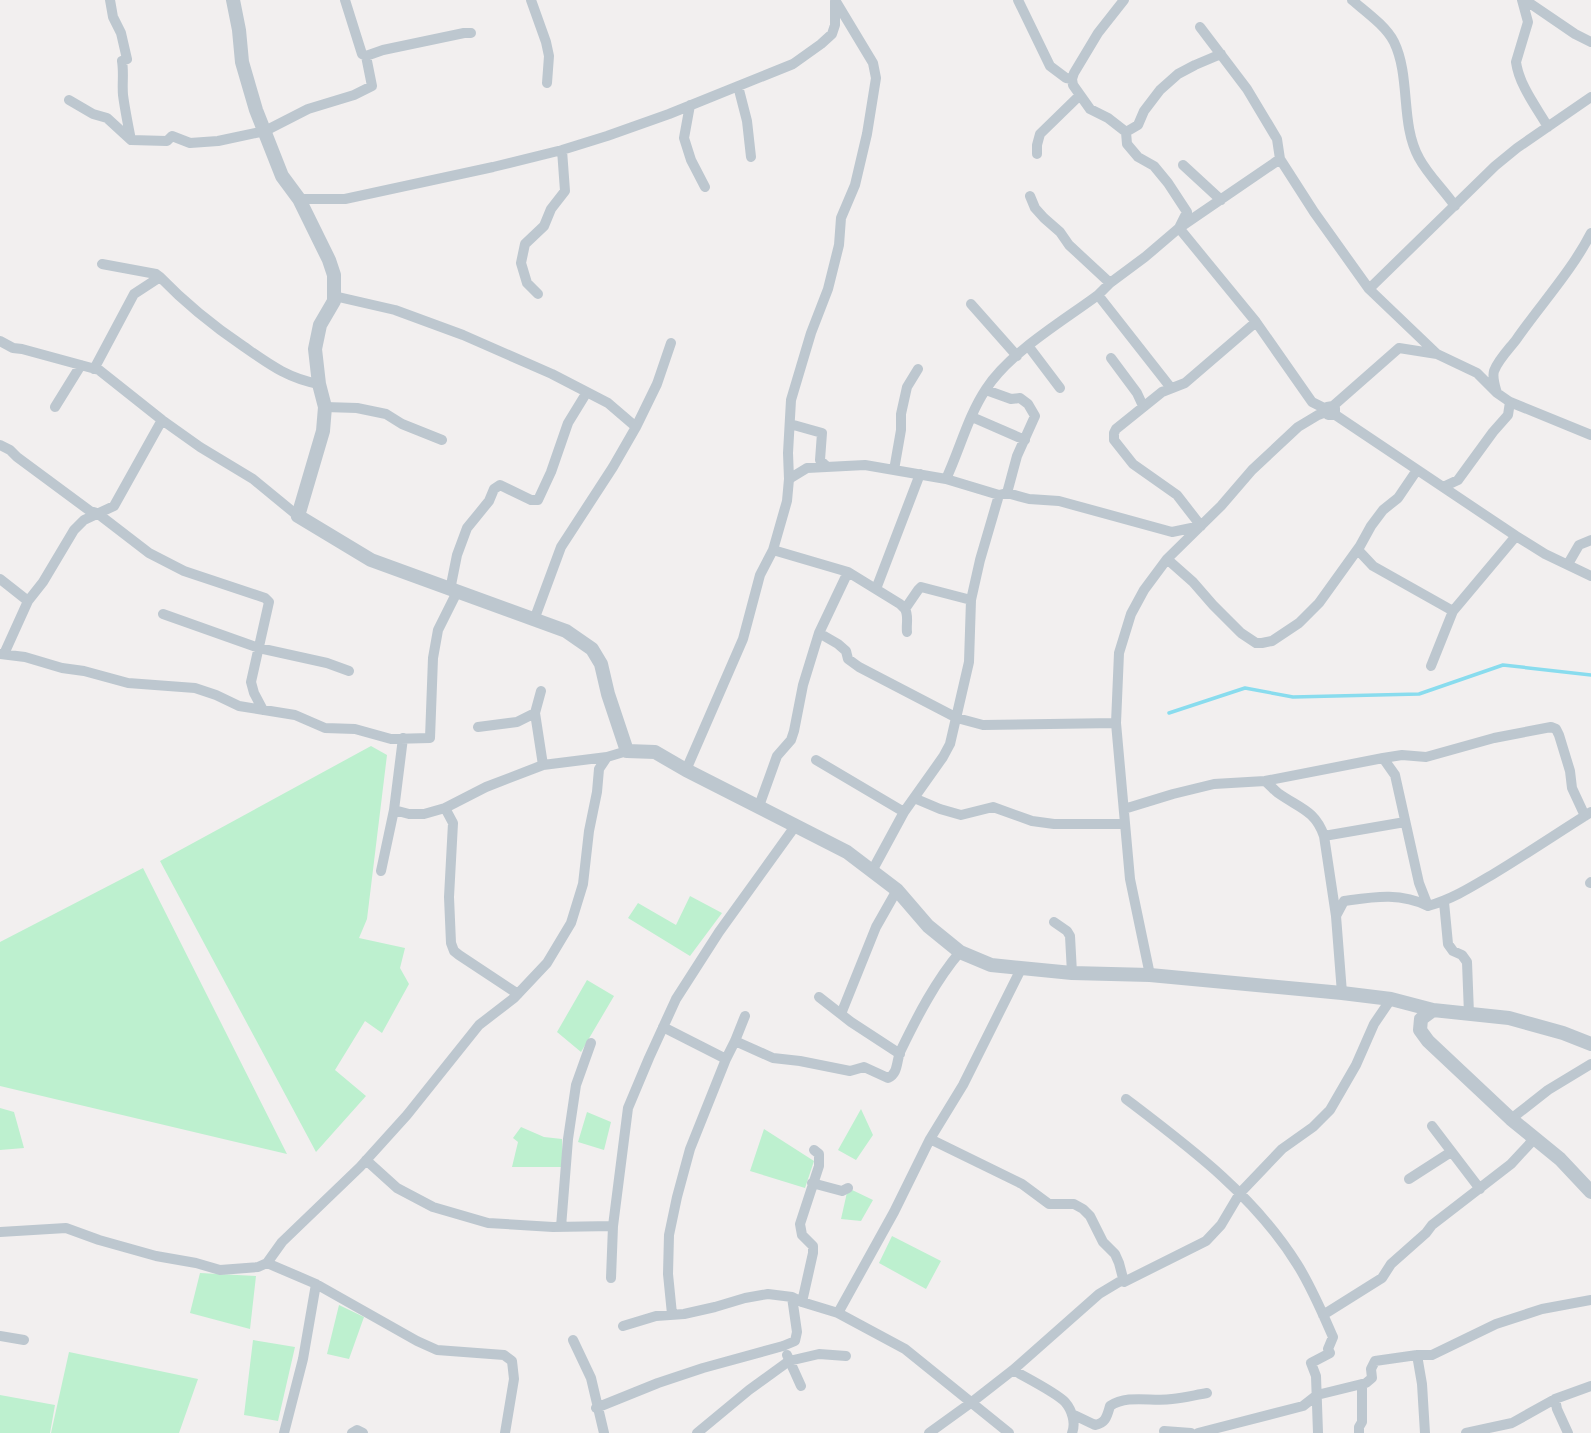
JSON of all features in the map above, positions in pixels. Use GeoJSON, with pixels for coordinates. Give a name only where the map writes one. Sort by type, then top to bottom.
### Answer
{"type":"FeatureCollection","features":[{"type":"Feature","properties":{"kind":"street"},"geometry":{"type":"LineString","coordinates":[[110,0],[127,59],[122,61],[123,95],[131,141]]}},
{"type":"Feature","properties":{"kind":"street"},"geometry":{"type":"LineString","coordinates":[[233,0],[242,62],[256,110],[282,176],[299,199],[334,275],[334,301],[320,325],[315,349],[325,407],[323,431],[298,516]]}},
{"type":"Feature","properties":{"kind":"street"},"geometry":{"type":"LineString","coordinates":[[69,100],[93,114],[107,118],[131,141],[167,141],[172,136],[191,143],[218,141],[265,131],[308,109],[372,86],[366,56],[358,45],[345,0]]}},
{"type":"Feature","properties":{"kind":"street"},"geometry":{"type":"LineString","coordinates":[[531,0],[547,42],[547,83]]}},
{"type":"Feature","properties":{"kind":"street"},"geometry":{"type":"LineString","coordinates":[[299,199],[345,199],[562,150],[607,136],[793,64],[832,34],[835,25],[835,0]]}},
{"type":"Feature","properties":{"kind":"street"},"geometry":{"type":"LineString","coordinates":[[686,770],[743,639],[760,575],[773,550],[787,501],[791,400],[828,289],[839,245],[841,218],[855,185],[867,129],[876,79],[873,63],[835,0]]}},
{"type":"Feature","properties":{"kind":"street"},"geometry":{"type":"LineString","coordinates":[[1018,0],[1050,66],[1066,78],[1072,79]]}},
{"type":"Feature","properties":{"kind":"street"},"geometry":{"type":"LineString","coordinates":[[1124,0],[1098,33],[1072,79],[1079,96],[1090,109],[1108,118],[1126,132]]}},
{"type":"Feature","properties":{"kind":"street"},"geometry":{"type":"LineString","coordinates":[[1352,0],[1394,41],[1412,138],[1419,158],[1455,206]]}},
{"type":"Feature","properties":{"kind":"street"},"geometry":{"type":"LineString","coordinates":[[1524,0],[1528,22],[1516,62],[1517,69],[1548,127]]}},
{"type":"Feature","properties":{"kind":"street"},"geometry":{"type":"LineString","coordinates":[[1524,0],[1591,42]]}},
{"type":"Feature","properties":{"kind":"street"},"geometry":{"type":"LineString","coordinates":[[1200,27],[1247,89],[1277,139],[1280,159],[1369,289],[1437,354]]}},
{"type":"Feature","properties":{"kind":"street"},"geometry":{"type":"LineString","coordinates":[[366,56],[396,47],[471,33]]}},
{"type":"Feature","properties":{"kind":"street"},"geometry":{"type":"LineString","coordinates":[[1126,132],[1138,125],[1144,111],[1160,90],[1178,74],[1221,54]]}},
{"type":"Feature","properties":{"kind":"street"},"geometry":{"type":"LineString","coordinates":[[738,86],[749,130],[751,157]]}},
{"type":"Feature","properties":{"kind":"street"},"geometry":{"type":"LineString","coordinates":[[1037,154],[1040,134],[1079,96]]}},
{"type":"Feature","properties":{"kind":"street"},"geometry":{"type":"LineString","coordinates":[[1369,289],[1495,166],[1591,97]]}},
{"type":"Feature","properties":{"kind":"street"},"geometry":{"type":"LineString","coordinates":[[690,105],[684,138],[691,160],[705,187]]}},
{"type":"Feature","properties":{"kind":"street"},"geometry":{"type":"LineString","coordinates":[[1126,132],[1126,144],[1138,157],[1154,166],[1187,212],[1179,228]]}},
{"type":"Feature","properties":{"kind":"street"},"geometry":{"type":"LineString","coordinates":[[538,294],[527,283],[522,263],[525,244],[544,226],[551,209],[565,191],[562,150]]}},
{"type":"Feature","properties":{"kind":"street"},"geometry":{"type":"LineString","coordinates":[[946,479],[986,390],[1017,355],[1098,295],[1179,228],[1280,159]]}},
{"type":"Feature","properties":{"kind":"street"},"geometry":{"type":"LineString","coordinates":[[1183,165],[1221,200]]}},
{"type":"Feature","properties":{"kind":"street"},"geometry":{"type":"LineString","coordinates":[[1030,196],[1035,208],[1060,232],[1069,245],[1110,283]]}},
{"type":"Feature","properties":{"kind":"street"},"geometry":{"type":"LineString","coordinates":[[1179,228],[1256,322],[1312,402],[1330,410],[1516,536],[1545,554],[1591,576]]}},
{"type":"Feature","properties":{"kind":"street"},"geometry":{"type":"LineString","coordinates":[[1497,393],[1494,372],[1591,233]]}},
{"type":"Feature","properties":{"kind":"street"},"geometry":{"type":"LineString","coordinates":[[102,264],[156,274],[210,323],[275,368],[300,380],[319,384]]}},
{"type":"Feature","properties":{"kind":"street"},"geometry":{"type":"LineString","coordinates":[[94,369],[134,294],[160,277]]}},
{"type":"Feature","properties":{"kind":"street"},"geometry":{"type":"LineString","coordinates":[[1098,295],[1171,388]]}},
{"type":"Feature","properties":{"kind":"street"},"geometry":{"type":"LineString","coordinates":[[334,296],[395,310],[464,335],[552,374],[608,403],[636,427]]}},
{"type":"Feature","properties":{"kind":"street"},"geometry":{"type":"LineString","coordinates":[[971,304],[1017,355]]}},
{"type":"Feature","properties":{"kind":"street"},"geometry":{"type":"LineString","coordinates":[[1201,526],[1177,495],[1133,464],[1114,440],[1114,433],[1162,392],[1185,383],[1256,322]]}},
{"type":"Feature","properties":{"kind":"street"},"geometry":{"type":"LineString","coordinates":[[0,341],[13,348],[22,348],[99,370],[162,420],[253,480],[298,516],[372,560],[566,631],[592,649],[601,664],[627,751]]}},
{"type":"Feature","properties":{"kind":"street"},"geometry":{"type":"LineString","coordinates":[[534,620],[561,547],[636,427],[657,384],[671,344]]}},
{"type":"Feature","properties":{"kind":"street"},"geometry":{"type":"LineString","coordinates":[[1028,347],[1060,388]]}},
{"type":"Feature","properties":{"kind":"street"},"geometry":{"type":"LineString","coordinates":[[1150,975],[1130,879],[1116,723],[1119,653],[1131,614],[1144,590],[1167,559],[1221,506],[1252,470],[1298,427],[1330,410],[1399,348],[1437,354],[1477,373],[1510,402],[1591,435]]}},
{"type":"Feature","properties":{"kind":"street"},"geometry":{"type":"LineString","coordinates":[[1111,358],[1137,393],[1143,406]]}},
{"type":"Feature","properties":{"kind":"street"},"geometry":{"type":"LineString","coordinates":[[55,407],[82,365]]}},
{"type":"Feature","properties":{"kind":"street"},"geometry":{"type":"LineString","coordinates":[[894,470],[907,387],[918,369]]}},
{"type":"Feature","properties":{"kind":"street"},"geometry":{"type":"LineString","coordinates":[[872,871],[904,812],[950,744],[969,662],[971,600],[980,560],[1017,456],[1035,416],[1028,404],[1020,398],[1011,399],[986,390]]}},
{"type":"Feature","properties":{"kind":"street"},"geometry":{"type":"LineString","coordinates":[[162,420],[114,506],[84,520],[74,530],[43,582],[28,601],[2,654],[25,657],[128,683],[195,688],[239,706],[295,715],[325,728],[355,729],[391,739],[415,739],[430,738],[433,659],[438,630],[453,591],[457,555],[467,528],[489,501],[494,489],[500,485],[531,500],[538,500],[568,423],[587,392]]}},
{"type":"Feature","properties":{"kind":"street"},"geometry":{"type":"LineString","coordinates":[[1443,487],[1458,480],[1508,415],[1510,402]]}},
{"type":"Feature","properties":{"kind":"street"},"geometry":{"type":"LineString","coordinates":[[325,407],[357,408],[386,414],[402,424],[442,440]]}},
{"type":"Feature","properties":{"kind":"street"},"geometry":{"type":"LineString","coordinates":[[972,417],[1025,440]]}},
{"type":"Feature","properties":{"kind":"street"},"geometry":{"type":"LineString","coordinates":[[790,424],[822,433],[820,460],[827,467]]}},
{"type":"Feature","properties":{"kind":"street"},"geometry":{"type":"LineString","coordinates":[[0,445],[90,511],[97,513],[149,554],[184,571],[265,598],[269,602],[251,682],[263,710]]}},
{"type":"Feature","properties":{"kind":"street"},"geometry":{"type":"LineString","coordinates":[[789,478],[807,468],[864,466],[946,479],[1029,499],[1059,501],[1172,532],[1201,526]]}},
{"type":"Feature","properties":{"kind":"street"},"geometry":{"type":"LineString","coordinates":[[1167,559],[1193,582],[1241,633],[1256,643],[1272,641],[1299,623],[1319,603],[1358,550],[1377,518],[1398,498],[1417,470]]}},
{"type":"Feature","properties":{"kind":"street"},"geometry":{"type":"LineString","coordinates":[[876,589],[920,474]]}},
{"type":"Feature","properties":{"kind":"street"},"geometry":{"type":"LineString","coordinates":[[1431,666],[1453,611],[1516,536]]}},
{"type":"Feature","properties":{"kind":"street"},"geometry":{"type":"LineString","coordinates":[[1568,564],[1579,545],[1591,540]]}},
{"type":"Feature","properties":{"kind":"street"},"geometry":{"type":"LineString","coordinates":[[773,550],[848,572],[876,589],[905,609],[908,615],[905,623],[907,632]]}},
{"type":"Feature","properties":{"kind":"street"},"geometry":{"type":"LineString","coordinates":[[1358,550],[1373,566],[1453,611]]}},
{"type":"Feature","properties":{"kind":"street"},"geometry":{"type":"LineString","coordinates":[[759,806],[777,756],[791,740],[803,685],[819,633],[848,572]]}},
{"type":"Feature","properties":{"kind":"street"},"geometry":{"type":"LineString","coordinates":[[0,579],[28,601]]}},
{"type":"Feature","properties":{"kind":"street"},"geometry":{"type":"LineString","coordinates":[[905,609],[922,587],[971,600]]}},
{"type":"Feature","properties":{"kind":"street"},"geometry":{"type":"LineString","coordinates":[[163,614],[259,648],[327,663],[349,671]]}},
{"type":"Feature","properties":{"kind":"street"},"geometry":{"type":"LineString","coordinates":[[819,633],[846,650],[848,659],[859,667],[957,718],[983,725],[1116,723]]}},
{"type":"Feature","properties":{"kind":"street"},"geometry":{"type":"LineString","coordinates":[[541,691],[535,713],[543,765]]}},
{"type":"Feature","properties":{"kind":"street"},"geometry":{"type":"LineString","coordinates":[[478,727],[517,722],[535,713]]}},
{"type":"Feature","properties":{"kind":"street"},"geometry":{"type":"LineString","coordinates":[[1124,809],[1214,784],[1265,781],[1402,755],[1426,757],[1494,738],[1551,727],[1556,729],[1570,771],[1572,788],[1588,814],[1444,902],[1428,906],[1400,896],[1377,896],[1344,901],[1336,916]]}},
{"type":"Feature","properties":{"kind":"street"},"geometry":{"type":"LineString","coordinates":[[381,871],[394,810],[403,738]]}},
{"type":"Feature","properties":{"kind":"street"},"geometry":{"type":"LineString","coordinates":[[394,810],[424,814],[445,808],[486,787],[543,765],[607,757],[627,751],[655,752],[847,852],[897,890],[928,926],[960,952],[991,965],[1072,973],[1150,975],[1391,999],[1433,1010],[1509,1018],[1563,1032],[1591,1044]]}},
{"type":"Feature","properties":{"kind":"street"},"geometry":{"type":"LineString","coordinates":[[0,1231],[66,1228],[122,1247],[196,1262],[220,1270],[258,1267],[267,1263],[282,1242],[319,1208],[407,1115],[478,1025],[518,994],[547,963],[571,923],[583,884],[599,769],[607,757]]}},
{"type":"Feature","properties":{"kind":"street"},"geometry":{"type":"LineString","coordinates":[[1383,758],[1395,775],[1419,883],[1428,906]]}},
{"type":"Feature","properties":{"kind":"street"},"geometry":{"type":"LineString","coordinates":[[816,760],[904,812]]}},
{"type":"Feature","properties":{"kind":"street"},"geometry":{"type":"LineString","coordinates":[[1265,781],[1277,793],[1304,808],[1320,824],[1336,916],[1342,993]]}},
{"type":"Feature","properties":{"kind":"street"},"geometry":{"type":"LineString","coordinates":[[914,798],[961,815],[993,807],[1032,821],[1054,824],[1125,824]]}},
{"type":"Feature","properties":{"kind":"street"},"geometry":{"type":"LineString","coordinates":[[445,808],[453,823],[449,897],[451,943],[454,951],[518,994]]}},
{"type":"Feature","properties":{"kind":"street"},"geometry":{"type":"LineString","coordinates":[[1324,836],[1405,822]]}},
{"type":"Feature","properties":{"kind":"street"},"geometry":{"type":"LineString","coordinates":[[611,1278],[613,1226],[628,1108],[677,999],[719,932],[796,825]]}},
{"type":"Feature","properties":{"kind":"street"},"geometry":{"type":"LineString","coordinates":[[841,1014],[876,927],[897,890]]}},
{"type":"Feature","properties":{"kind":"street"},"geometry":{"type":"LineString","coordinates":[[1444,902],[1448,944],[1467,962],[1469,1014]]}},
{"type":"Feature","properties":{"kind":"street"},"geometry":{"type":"LineString","coordinates":[[1054,922],[1070,936],[1072,973]]}},
{"type":"Feature","properties":{"kind":"street"},"geometry":{"type":"LineString","coordinates":[[735,1041],[773,1058],[850,1071],[864,1067],[888,1079],[895,1072],[900,1054],[944,970],[960,952]]}},
{"type":"Feature","properties":{"kind":"street"},"geometry":{"type":"LineString","coordinates":[[838,1313],[894,1212],[930,1139],[962,1085],[1021,969]]}},
{"type":"Feature","properties":{"kind":"street"},"geometry":{"type":"LineString","coordinates":[[820,997],[900,1054]]}},
{"type":"Feature","properties":{"kind":"street"},"geometry":{"type":"LineString","coordinates":[[929,1433],[1013,1370],[1099,1294],[1206,1241],[1221,1225],[1240,1193],[1282,1149],[1313,1127],[1330,1110],[1356,1065],[1374,1024],[1391,999]]}},
{"type":"Feature","properties":{"kind":"street"},"geometry":{"type":"LineString","coordinates":[[1433,1010],[1421,1019],[1420,1030],[1428,1041],[1511,1119],[1588,1183]]}},
{"type":"Feature","properties":{"kind":"street"},"geometry":{"type":"LineString","coordinates":[[672,1314],[668,1274],[669,1235],[677,1197],[690,1149],[745,1016]]}},
{"type":"Feature","properties":{"kind":"street"},"geometry":{"type":"LineString","coordinates":[[663,1027],[726,1059]]}},
{"type":"Feature","properties":{"kind":"street"},"geometry":{"type":"LineString","coordinates":[[561,1227],[568,1139],[576,1085],[591,1043]]}},
{"type":"Feature","properties":{"kind":"street"},"geometry":{"type":"LineString","coordinates":[[1511,1119],[1548,1090],[1591,1064]]}},
{"type":"Feature","properties":{"kind":"street"},"geometry":{"type":"LineString","coordinates":[[1126,1099],[1205,1159],[1240,1193],[1298,1264],[1333,1337],[1328,1349],[1330,1353],[1311,1363],[1317,1376],[1318,1433]]}},
{"type":"Feature","properties":{"kind":"street"},"geometry":{"type":"LineString","coordinates":[[1432,1126],[1480,1189]]}},
{"type":"Feature","properties":{"kind":"street"},"geometry":{"type":"LineString","coordinates":[[1323,1315],[1382,1278],[1391,1264],[1432,1225],[1511,1164],[1535,1138]]}},
{"type":"Feature","properties":{"kind":"street"},"geometry":{"type":"LineString","coordinates":[[930,1139],[1022,1184],[1052,1206],[1074,1204],[1083,1209],[1090,1216],[1103,1241],[1115,1254],[1124,1281]]}},
{"type":"Feature","properties":{"kind":"street"},"geometry":{"type":"LineString","coordinates":[[596,1408],[658,1383],[795,1341],[797,1299],[813,1252],[813,1246],[802,1235],[800,1224],[819,1166],[818,1154],[814,1150]]}},
{"type":"Feature","properties":{"kind":"street"},"geometry":{"type":"LineString","coordinates":[[1409,1179],[1451,1152]]}},
{"type":"Feature","properties":{"kind":"street"},"geometry":{"type":"LineString","coordinates":[[366,1160],[397,1188],[433,1207],[488,1223],[561,1227],[613,1226]]}},
{"type":"Feature","properties":{"kind":"street"},"geometry":{"type":"LineString","coordinates":[[813,1183],[842,1191],[848,1188]]}},
{"type":"Feature","properties":{"kind":"street"},"geometry":{"type":"LineString","coordinates":[[267,1263],[316,1284],[427,1346],[438,1350],[504,1355],[512,1362],[514,1379],[505,1433]]}},
{"type":"Feature","properties":{"kind":"street"},"geometry":{"type":"LineString","coordinates":[[284,1433],[303,1359],[316,1284]]}},
{"type":"Feature","properties":{"kind":"street"},"geometry":{"type":"LineString","coordinates":[[623,1326],[656,1316],[684,1314],[768,1294],[797,1299],[838,1313],[905,1349],[1009,1433]]}},
{"type":"Feature","properties":{"kind":"street"},"geometry":{"type":"LineString","coordinates":[[1198,1433],[1303,1406],[1317,1395],[1366,1383],[1372,1378],[1371,1369],[1375,1361],[1432,1355],[1496,1324],[1542,1309],[1591,1300]]}},
{"type":"Feature","properties":{"kind":"street"},"geometry":{"type":"LineString","coordinates":[[0,1336],[24,1340]]}},
{"type":"Feature","properties":{"kind":"street"},"geometry":{"type":"LineString","coordinates":[[573,1340],[591,1378],[604,1433]]}},
{"type":"Feature","properties":{"kind":"street"},"geometry":{"type":"LineString","coordinates":[[783,1346],[801,1386]]}},
{"type":"Feature","properties":{"kind":"street"},"geometry":{"type":"LineString","coordinates":[[697,1433],[789,1361],[819,1353],[846,1356]]}},
{"type":"Feature","properties":{"kind":"street"},"geometry":{"type":"LineString","coordinates":[[1417,1355],[1425,1433]]}},
{"type":"Feature","properties":{"kind":"street"},"geometry":{"type":"LineString","coordinates":[[1013,1370],[1064,1401],[1072,1414],[1072,1433]]}},
{"type":"Feature","properties":{"kind":"street"},"geometry":{"type":"LineString","coordinates":[[1359,1433],[1362,1422],[1362,1384]]}},
{"type":"Feature","properties":{"kind":"street"},"geometry":{"type":"LineString","coordinates":[[1466,1433],[1511,1423],[1555,1399],[1591,1386]]}},
{"type":"Feature","properties":{"kind":"street"},"geometry":{"type":"LineString","coordinates":[[1072,1414],[1095,1425],[1101,1424],[1107,1418],[1110,1406],[1117,1401],[1171,1399],[1207,1392]]}},
{"type":"Feature","properties":{"kind":"street"},"geometry":{"type":"LineString","coordinates":[[1555,1399],[1568,1433]]}},
{"type":"Feature","properties":{"kind":"street"},"geometry":{"type":"LineString","coordinates":[[352,1433],[357,1430],[363,1433]]}},
{"type":"Feature","properties":{"kind":"street"},"geometry":{"type":"LineString","coordinates":[[1164,1431],[1191,1433]]}},
{"type":"Feature","properties":{"kind":"green space"},"geometry":{"type":"Polygon","coordinates":[[[371,746],[387,755],[367,919],[359,938],[405,948],[400,968],[409,984],[382,1033],[365,1021],[335,1070],[366,1096],[316,1152],[160,861],[371,746]]]}},
{"type":"Feature","properties":{"kind":"green space"},"geometry":{"type":"Polygon","coordinates":[[[143,868],[287,1154],[0,1086],[0,942],[143,868]]]}},
{"type":"Feature","properties":{"kind":"green space"},"geometry":{"type":"Polygon","coordinates":[[[690,896],[722,913],[690,956],[628,918],[638,903],[676,925],[690,896]]]}},
{"type":"Feature","properties":{"kind":"green space"},"geometry":{"type":"Polygon","coordinates":[[[587,980],[614,996],[581,1052],[557,1032],[587,980]]]}},
{"type":"Feature","properties":{"kind":"green space"},"geometry":{"type":"Polygon","coordinates":[[[0,1108],[14,1112],[24,1148],[0,1150],[0,1108]]]}},
{"type":"Feature","properties":{"kind":"green space"},"geometry":{"type":"Polygon","coordinates":[[[861,1109],[873,1135],[856,1160],[838,1150],[861,1109]]]}},
{"type":"Feature","properties":{"kind":"green space"},"geometry":{"type":"Polygon","coordinates":[[[587,1112],[611,1122],[604,1150],[578,1142],[587,1112]]]}},
{"type":"Feature","properties":{"kind":"green space"},"geometry":{"type":"Polygon","coordinates":[[[521,1127],[544,1137],[562,1139],[563,1167],[512,1167],[518,1142],[513,1138],[521,1127]]]}},
{"type":"Feature","properties":{"kind":"green space"},"geometry":{"type":"Polygon","coordinates":[[[764,1129],[814,1161],[805,1188],[750,1171],[764,1129]]]}},
{"type":"Feature","properties":{"kind":"green space"},"geometry":{"type":"Polygon","coordinates":[[[848,1188],[873,1200],[861,1221],[841,1219],[848,1188]]]}},
{"type":"Feature","properties":{"kind":"green space"},"geometry":{"type":"Polygon","coordinates":[[[892,1236],[941,1261],[926,1289],[879,1263],[892,1236]]]}},
{"type":"Feature","properties":{"kind":"green space"},"geometry":{"type":"Polygon","coordinates":[[[200,1273],[256,1276],[250,1329],[190,1313],[200,1273]]]}},
{"type":"Feature","properties":{"kind":"green space"},"geometry":{"type":"Polygon","coordinates":[[[339,1305],[364,1317],[349,1359],[327,1354],[339,1305]]]}},
{"type":"Feature","properties":{"kind":"green space"},"geometry":{"type":"Polygon","coordinates":[[[253,1340],[295,1347],[278,1421],[244,1415],[253,1340]]]}},
{"type":"Feature","properties":{"kind":"green space"},"geometry":{"type":"Polygon","coordinates":[[[69,1352],[198,1379],[179,1433],[51,1433],[69,1352]]]}},
{"type":"Feature","properties":{"kind":"green space"},"geometry":{"type":"Polygon","coordinates":[[[0,1395],[55,1405],[50,1433],[0,1433],[0,1395]]]}},
{"type":"Feature","properties":{"kind":"waterway"},"geometry":{"type":"LineString","coordinates":[[1169,713],[1245,688],[1293,697],[1419,694],[1503,665],[1591,675]]}}]}
